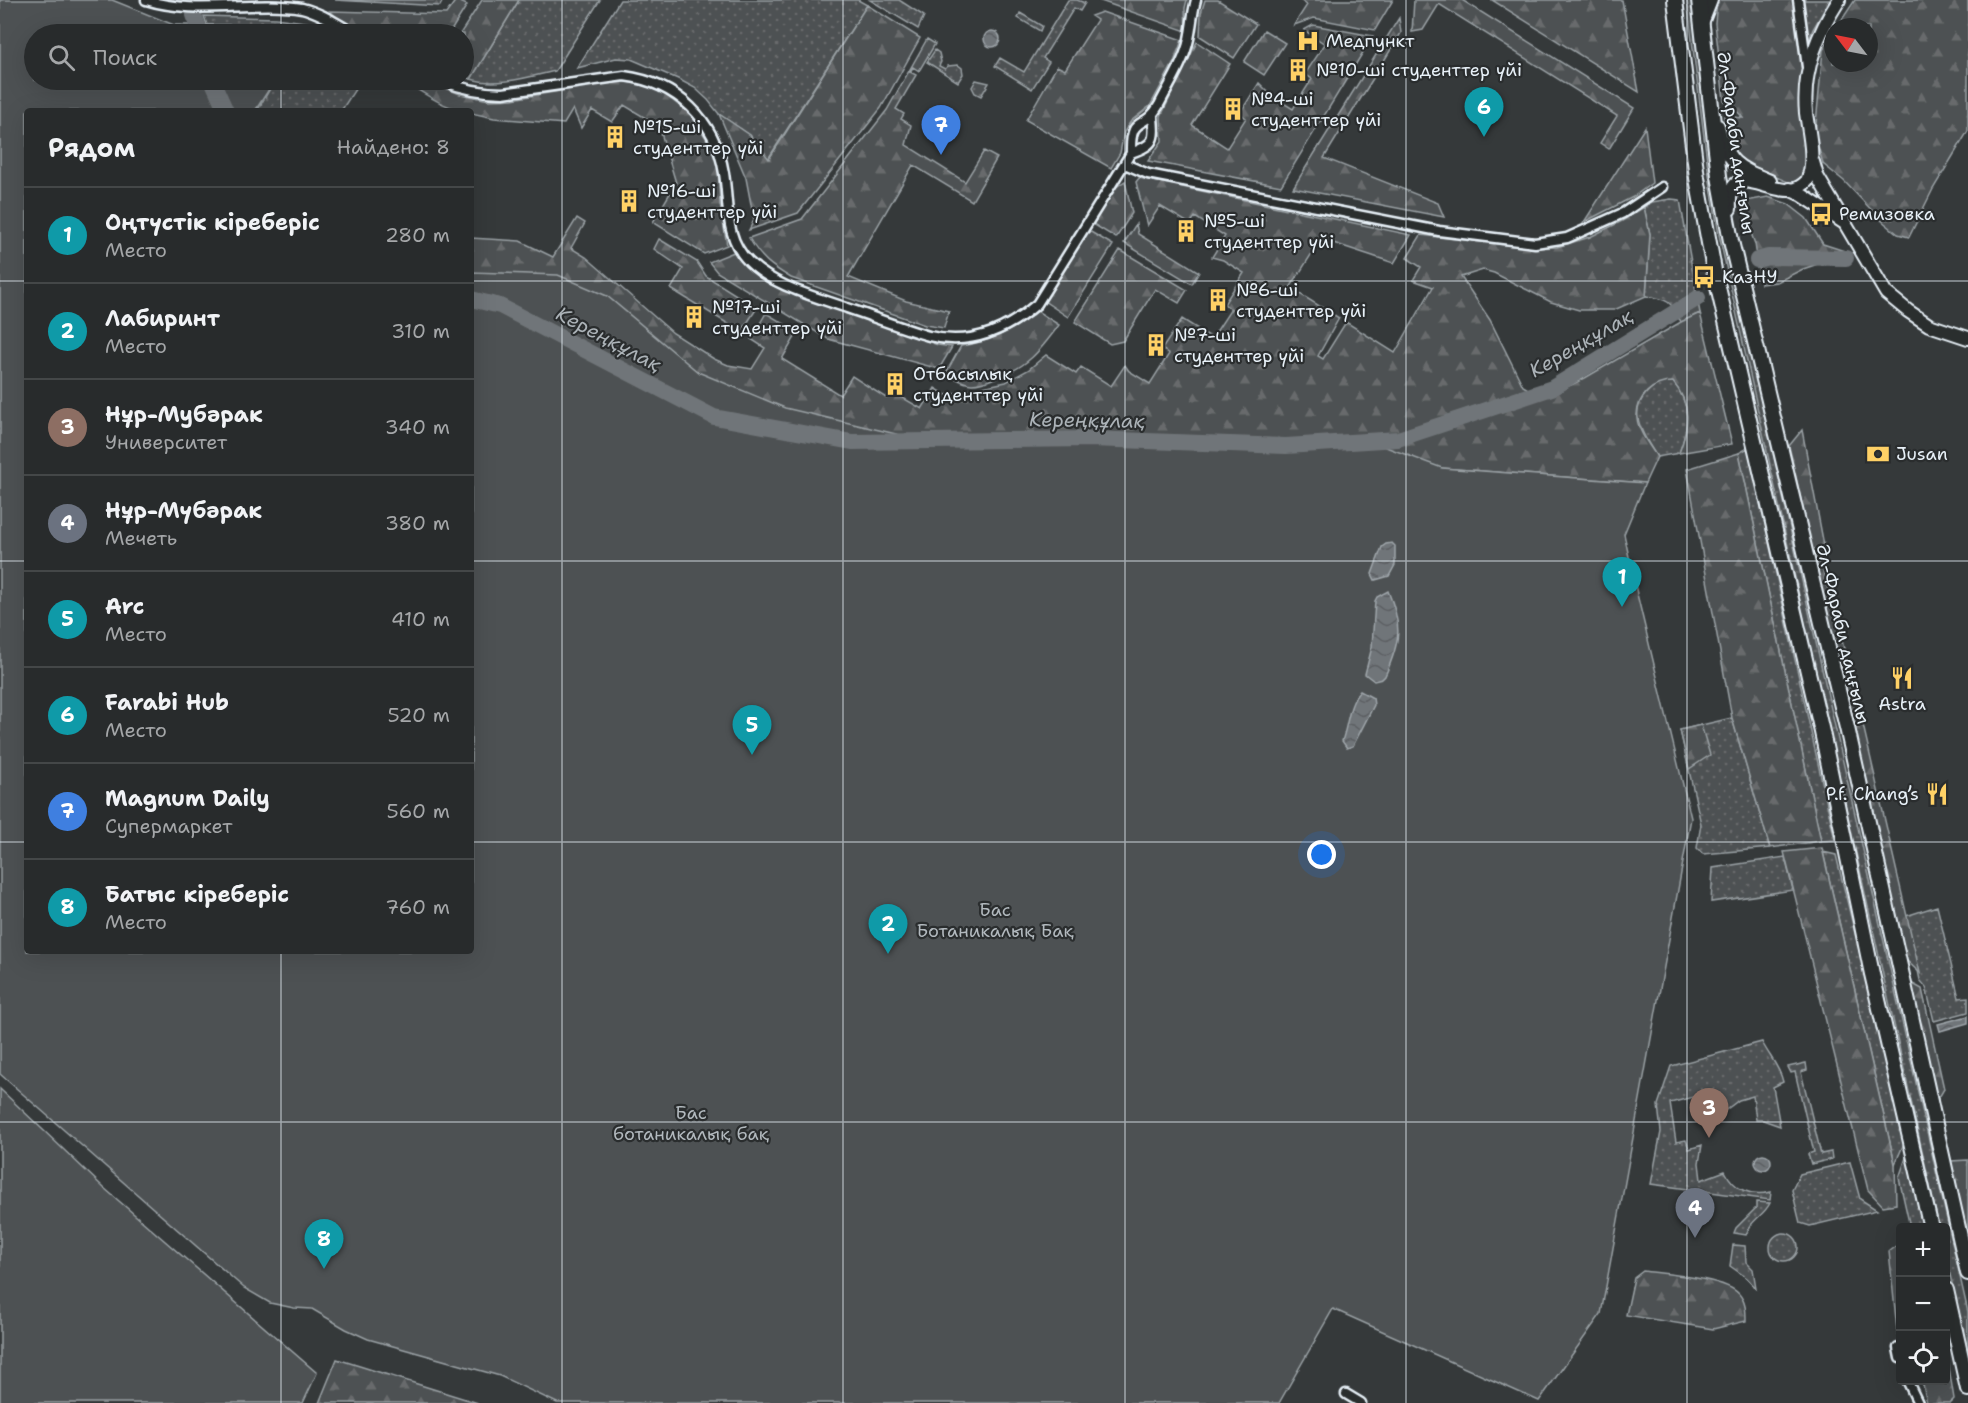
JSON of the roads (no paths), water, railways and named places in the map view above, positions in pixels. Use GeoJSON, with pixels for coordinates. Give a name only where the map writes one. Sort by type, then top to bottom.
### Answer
{"type":"FeatureCollection","features":[{"type":"Feature","properties":{"kind":"main road"},"geometry":{"type":"LineString","coordinates":[[1675,0],[1697,178],[1710,251],[1822,732],[1872,974],[1930,1223]]}},
{"type":"Feature","properties":{"kind":"main road","name":"Әл-Фараби даңғылы"},"geometry":{"type":"LineString","coordinates":[[1699,0],[1719,176],[1731,240],[1848,732],[1968,1273]]}},
{"type":"Feature","properties":{"kind":"main road"},"geometry":{"type":"LineString","coordinates":[[1950,1308],[1968,1389]]}},
{"type":"Feature","properties":{"kind":"street"},"geometry":{"type":"LineString","coordinates":[[146,0],[185,8],[257,4],[300,8],[318,13],[338,24]]}},
{"type":"Feature","properties":{"kind":"street"},"geometry":{"type":"LineString","coordinates":[[1131,153],[1148,146],[1152,141],[1153,116],[1186,52],[1196,0]]}},
{"type":"Feature","properties":{"kind":"street"},"geometry":{"type":"LineString","coordinates":[[1702,23],[1711,0]]}},
{"type":"Feature","properties":{"kind":"street"},"geometry":{"type":"LineString","coordinates":[[1798,0],[1808,71],[1806,111],[1811,158],[1817,176],[1886,293],[1929,325],[1968,338]]}},
{"type":"Feature","properties":{"kind":"street"},"geometry":{"type":"LineString","coordinates":[[1808,71],[1818,36],[1839,0]]}},
{"type":"Feature","properties":{"kind":"street"},"geometry":{"type":"LineString","coordinates":[[471,90],[502,93],[624,76],[640,78],[660,85],[676,94],[690,107],[711,133],[724,173],[733,240],[748,262],[763,274],[782,284],[944,340],[983,336],[1009,325],[1037,304],[1125,164],[1131,153],[1132,130],[1136,125],[1153,116]]}},
{"type":"Feature","properties":{"kind":"street"},"geometry":{"type":"LineString","coordinates":[[1710,99],[1728,156],[1747,171],[1804,196],[1846,224]]}},
{"type":"Feature","properties":{"kind":"street"},"geometry":{"type":"LineString","coordinates":[[1804,196],[1811,158]]}},
{"type":"Feature","properties":{"kind":"street"},"geometry":{"type":"LineString","coordinates":[[1125,164],[1148,174],[1425,229],[1535,243],[1567,238],[1623,213],[1662,187]]}},
{"type":"Feature","properties":{"kind":"street"},"geometry":{"type":"LineString","coordinates":[[1731,240],[1729,194],[1731,187],[1741,182],[1791,190],[1801,187],[1808,181]]}},
{"type":"Feature","properties":{"kind":"street"},"geometry":{"type":"LineString","coordinates":[[1909,1385],[1918,1403]]}},
{"type":"Feature","properties":{"kind":"street"},"geometry":{"type":"LineString","coordinates":[[1346,1394],[1361,1403]]}},
{"type":"Feature","properties":{"kind":"water"},"geometry":{"type":"Polygon","coordinates":[[[992,31],[998,33],[1000,39],[998,45],[992,47],[986,45],[984,39],[986,33],[992,31]]]}},
{"type":"Feature","properties":{"kind":"water"},"geometry":{"type":"Polygon","coordinates":[[[1392,543],[1395,546],[1395,565],[1389,576],[1375,580],[1372,574],[1382,547],[1392,543]]]}},
{"type":"Feature","properties":{"kind":"water"},"geometry":{"type":"Polygon","coordinates":[[[1388,591],[1396,614],[1398,634],[1385,676],[1374,681],[1365,674],[1372,647],[1375,601],[1377,597],[1388,591]]]}},
{"type":"Feature","properties":{"kind":"water"},"geometry":{"type":"Polygon","coordinates":[[[1360,691],[1373,698],[1374,705],[1353,746],[1347,748],[1342,741],[1351,708],[1360,691]]]}},
{"type":"Feature","properties":{"kind":"water"},"geometry":{"type":"Polygon","coordinates":[[[1968,1016],[1968,1023],[1940,1031],[1938,1024],[1968,1016]]]}},
{"type":"Feature","properties":{"kind":"water"},"geometry":{"type":"Polygon","coordinates":[[[1763,1154],[1771,1162],[1763,1170],[1755,1162],[1763,1154]]]}},
{"type":"Feature","properties":{"kind":"waterway","name":"Кереңқұлақ"},"geometry":{"type":"LineString","coordinates":[[194,15],[197,24]]}},
{"type":"Feature","properties":{"kind":"waterway","name":"Кереңқұлақ"},"geometry":{"type":"LineString","coordinates":[[217,90],[225,108]]}},
{"type":"Feature","properties":{"kind":"waterway","name":"Кереңқұлақ"},"geometry":{"type":"LineString","coordinates":[[1757,260],[1768,257],[1846,258]]}},
{"type":"Feature","properties":{"kind":"waterway","name":"Кереңқұлақ"},"geometry":{"type":"LineString","coordinates":[[474,300],[500,306],[714,417],[852,442],[1091,439],[1286,446],[1398,439],[1552,388],[1698,298]]}},
{"type":"Feature","properties":{"kind":"place","name":"Медпункт"},"geometry":{"type":"Point","coordinates":[1308,41]}},
{"type":"Feature","properties":{"kind":"place","name":"№10-ші студенттер үйі"},"geometry":{"type":"Point","coordinates":[1298,70]}},
{"type":"Feature","properties":{"kind":"place","name":"№4-ші студенттер үйі"},"geometry":{"type":"Point","coordinates":[1233,109]}},
{"type":"Feature","properties":{"kind":"place","name":"№15-ші студенттер үйі"},"geometry":{"type":"Point","coordinates":[615,137]}},
{"type":"Feature","properties":{"kind":"place","name":"Farabi Hub"},"geometry":{"type":"Point","coordinates":[1484,137]}},
{"type":"Feature","properties":{"kind":"place","name":"Magnum Daily"},"geometry":{"type":"Point","coordinates":[941,155]}},
{"type":"Feature","properties":{"kind":"place","name":"№16-ші студенттер үйі"},"geometry":{"type":"Point","coordinates":[629,201]}},
{"type":"Feature","properties":{"kind":"place","name":"Ремизовка"},"geometry":{"type":"Point","coordinates":[1821,214]}},
{"type":"Feature","properties":{"kind":"place","name":"№5-ші студенттер үйі"},"geometry":{"type":"Point","coordinates":[1186,231]}},
{"type":"Feature","properties":{"kind":"place","name":"КазНУ"},"geometry":{"type":"Point","coordinates":[1704,277]}},
{"type":"Feature","properties":{"kind":"place","name":"№6-ші студенттер үйі"},"geometry":{"type":"Point","coordinates":[1218,300]}},
{"type":"Feature","properties":{"kind":"place","name":"№17-ші студенттер үйі"},"geometry":{"type":"Point","coordinates":[694,317]}},
{"type":"Feature","properties":{"kind":"place","name":"№7-ші студенттер үйі"},"geometry":{"type":"Point","coordinates":[1156,345]}},
{"type":"Feature","properties":{"kind":"place","name":"Отбасылық студенттер үйі"},"geometry":{"type":"Point","coordinates":[895,384]}},
{"type":"Feature","properties":{"kind":"place","name":"Jusan"},"geometry":{"type":"Point","coordinates":[1878,454]}},
{"type":"Feature","properties":{"kind":"place","name":"Оңтүстік кіреберіс"},"geometry":{"type":"Point","coordinates":[1622,607]}},
{"type":"Feature","properties":{"kind":"place","name":"Astra"},"geometry":{"type":"Point","coordinates":[1902,678]}},
{"type":"Feature","properties":{"kind":"place","name":"Arc"},"geometry":{"type":"Point","coordinates":[752,755]}},
{"type":"Feature","properties":{"kind":"place","name":"P.f. Chang’s"},"geometry":{"type":"Point","coordinates":[1937,794]}},
{"type":"Feature","properties":{"kind":"place","name":"Лабиринт"},"geometry":{"type":"Point","coordinates":[888,954]}},
{"type":"Feature","properties":{"kind":"place","name":"Нұр-Мубәрак"},"geometry":{"type":"Point","coordinates":[1709,1138]}},
{"type":"Feature","properties":{"kind":"place","name":"Нұр-Мүбәрак"},"geometry":{"type":"Point","coordinates":[1695,1238]}},
{"type":"Feature","properties":{"kind":"place","name":"Батыс кіреберіс"},"geometry":{"type":"Point","coordinates":[324,1269]}},
{"type":"Feature","properties":{"kind":"park label","name":"Бас Ботаникалық Бақ"},"geometry":{"type":"Point","coordinates":[995,920]}},
{"type":"Feature","properties":{"kind":"park label","name":"Бас ботаникалық бақ"},"geometry":{"type":"Point","coordinates":[691,1123]}}]}
